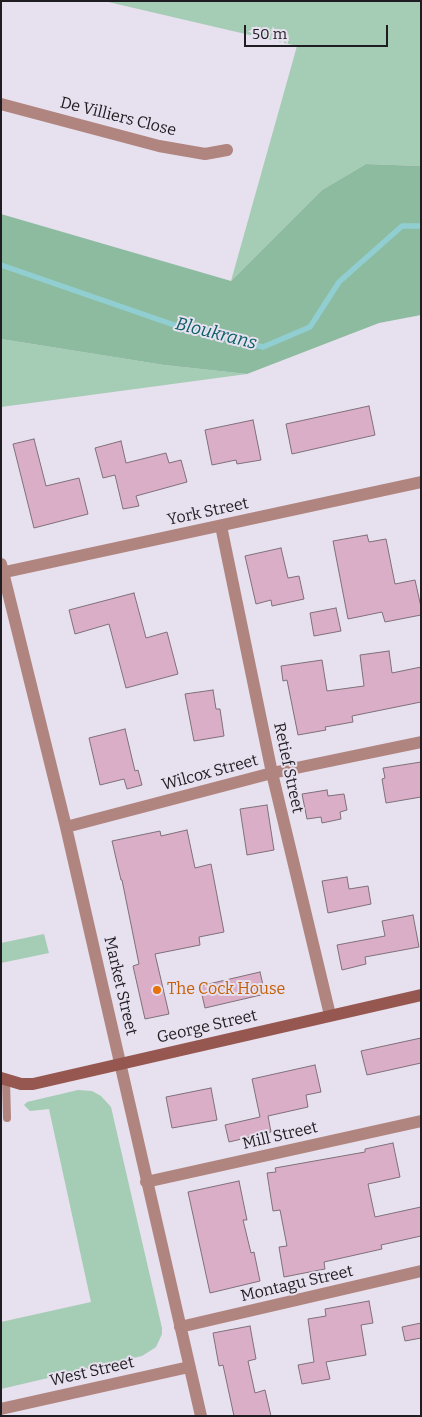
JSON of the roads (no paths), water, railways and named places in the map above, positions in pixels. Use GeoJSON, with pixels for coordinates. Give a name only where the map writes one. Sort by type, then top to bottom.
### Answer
{"type":"FeatureCollection","features":[{"type":"Feature","properties":{"kind":"main road","name":"George Street"},"geometry":{"type":"LineString","coordinates":[[4,1079],[21,1084],[33,1084],[421,995]]}},
{"type":"Feature","properties":{"kind":"street","name":"De Villiers Close"},"geometry":{"type":"LineString","coordinates":[[1,104],[159,146],[205,154],[227,150]]}},
{"type":"Feature","properties":{"kind":"street","name":"York Street"},"geometry":{"type":"LineString","coordinates":[[2,570],[221,526],[421,482]]}},
{"type":"Feature","properties":{"kind":"street","name":"Retief Street"},"geometry":{"type":"LineString","coordinates":[[221,526],[272,774],[330,1015]]}},
{"type":"Feature","properties":{"kind":"street","name":"Market Street"},"geometry":{"type":"LineString","coordinates":[[2,570],[66,827],[201,1416]]}},
{"type":"Feature","properties":{"kind":"street","name":"Wilcox Street"},"geometry":{"type":"LineString","coordinates":[[66,827],[272,774],[421,742]]}},
{"type":"Feature","properties":{"kind":"street","name":"Mill Street"},"geometry":{"type":"LineString","coordinates":[[146,1182],[421,1121]]}},
{"type":"Feature","properties":{"kind":"street","name":"Montagu Street"},"geometry":{"type":"LineString","coordinates":[[180,1327],[421,1271]]}},
{"type":"Feature","properties":{"kind":"street","name":"West Street"},"geometry":{"type":"LineString","coordinates":[[1,1409],[189,1367]]}},
{"type":"Feature","properties":{"kind":"lane"},"geometry":{"type":"LineString","coordinates":[[4,1079],[7,1118]]}},
{"type":"Feature","properties":{"kind":"waterway","name":"Bloukrans"},"geometry":{"type":"LineString","coordinates":[[1,265],[180,327],[263,347],[310,327],[339,282],[402,226],[421,226]]}},
{"type":"Feature","properties":{"kind":"place","name":"The Cock House"},"geometry":{"type":"Point","coordinates":[157,990]}}]}
